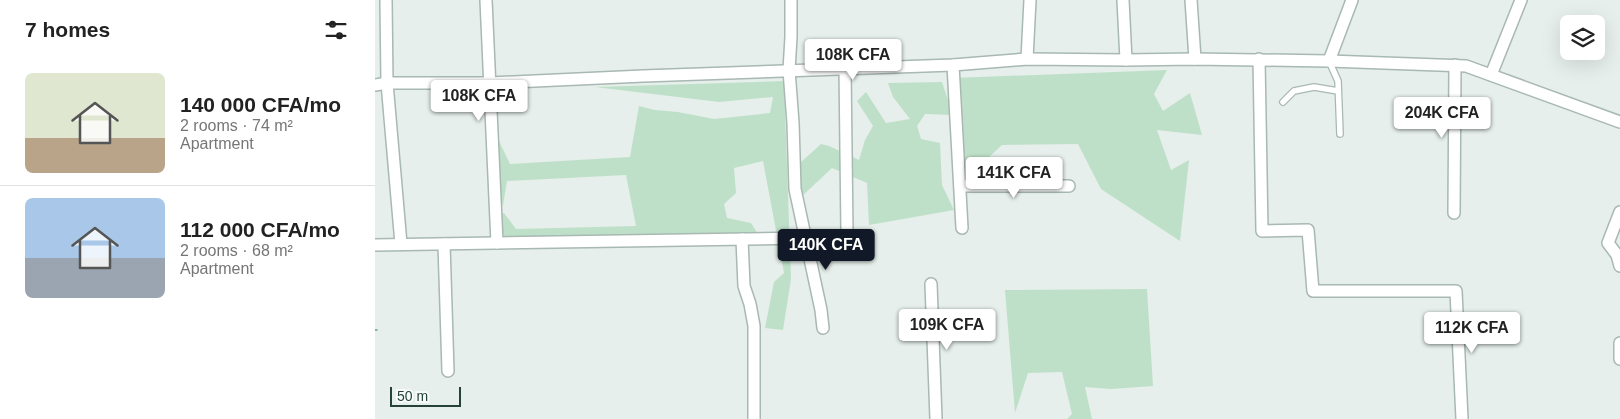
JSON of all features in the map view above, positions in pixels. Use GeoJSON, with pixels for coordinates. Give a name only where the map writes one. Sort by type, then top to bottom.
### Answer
{"type":"FeatureCollection","features":[{"type":"Feature","properties":{"kind":"street"},"geometry":{"type":"LineString","coordinates":[[387,0],[381,84],[401,244]]}},
{"type":"Feature","properties":{"kind":"street"},"geometry":{"type":"LineString","coordinates":[[486,0],[497,243]]}},
{"type":"Feature","properties":{"kind":"street"},"geometry":{"type":"LineString","coordinates":[[791,0],[789,70],[795,189],[821,310],[823,328]]}},
{"type":"Feature","properties":{"kind":"street"},"geometry":{"type":"LineString","coordinates":[[1027,60],[1029,0]]}},
{"type":"Feature","properties":{"kind":"street"},"geometry":{"type":"LineString","coordinates":[[1123,0],[1126,60]]}},
{"type":"Feature","properties":{"kind":"street"},"geometry":{"type":"LineString","coordinates":[[1191,0],[1195,59]]}},
{"type":"Feature","properties":{"kind":"street"},"geometry":{"type":"LineString","coordinates":[[1329,61],[1352,0]]}},
{"type":"Feature","properties":{"kind":"street"},"geometry":{"type":"LineString","coordinates":[[1491,75],[1521,0]]}},
{"type":"Feature","properties":{"kind":"street"},"geometry":{"type":"LineString","coordinates":[[381,84],[490,83],[953,65],[1027,60],[1195,59],[1329,61],[1466,66],[1620,122]]}},
{"type":"Feature","properties":{"kind":"street"},"geometry":{"type":"LineString","coordinates":[[1259,60],[1262,231],[1308,230],[1313,291],[1455,290],[1462,419]]}},
{"type":"Feature","properties":{"kind":"street"},"geometry":{"type":"LineString","coordinates":[[953,65],[962,228]]}},
{"type":"Feature","properties":{"kind":"street"},"geometry":{"type":"LineString","coordinates":[[1454,213],[1455,66]]}},
{"type":"Feature","properties":{"kind":"street"},"geometry":{"type":"LineString","coordinates":[[845,68],[847,233]]}},
{"type":"Feature","properties":{"kind":"street"},"geometry":{"type":"LineString","coordinates":[[960,186],[1069,186]]}},
{"type":"Feature","properties":{"kind":"street"},"geometry":{"type":"LineString","coordinates":[[1620,212],[1608,243],[1617,255],[1620,266]]}},
{"type":"Feature","properties":{"kind":"street"},"geometry":{"type":"LineString","coordinates":[[375,245],[805,238]]}},
{"type":"Feature","properties":{"kind":"street"},"geometry":{"type":"LineString","coordinates":[[742,239],[744,286],[754,326],[754,419]]}},
{"type":"Feature","properties":{"kind":"street"},"geometry":{"type":"LineString","coordinates":[[444,244],[449,371]]}},
{"type":"Feature","properties":{"kind":"street"},"geometry":{"type":"LineString","coordinates":[[931,284],[936,419]]}},
{"type":"Feature","properties":{"kind":"street"},"geometry":{"type":"LineString","coordinates":[[1620,342],[1620,359]]}},
{"type":"Feature","properties":{"kind":"lane"},"geometry":{"type":"LineString","coordinates":[[1329,61],[1337,81],[1340,134]]}},
{"type":"Feature","properties":{"kind":"lane"},"geometry":{"type":"LineString","coordinates":[[1283,102],[1294,91],[1314,87],[1338,91]]}},
{"type":"Feature","properties":{"kind":"path"},"geometry":{"type":"LineString","coordinates":[[375,330],[381,330]]}},
{"type":"Feature","properties":{"kind":"green space"},"geometry":{"type":"Polygon","coordinates":[[[1167,70],[1154,94],[1163,111],[1190,93],[1202,135],[1157,130],[1171,170],[1189,160],[1180,241],[1101,189],[1078,144],[1002,145],[977,168],[959,158],[953,78],[1167,70]]]}},
{"type":"Feature","properties":{"kind":"green space"},"geometry":{"type":"Polygon","coordinates":[[[784,81],[791,279],[783,330],[765,328],[774,282],[784,273],[763,161],[734,168],[736,193],[724,204],[727,218],[751,223],[763,242],[508,240],[491,219],[504,213],[516,229],[636,226],[626,175],[507,181],[503,205],[492,205],[486,146],[497,137],[510,164],[630,157],[639,106],[714,119],[770,113],[773,97],[719,102],[595,87],[784,81]]]}},
{"type":"Feature","properties":{"kind":"green space"},"geometry":{"type":"Polygon","coordinates":[[[942,82],[953,115],[925,114],[917,126],[921,139],[940,143],[942,185],[954,210],[869,225],[867,183],[832,168],[801,197],[800,163],[821,144],[859,160],[865,140],[873,126],[857,101],[866,92],[886,123],[910,119],[893,97],[888,83],[942,82]]]}},
{"type":"Feature","properties":{"kind":"green space"},"geometry":{"type":"Polygon","coordinates":[[[1147,289],[1153,386],[1111,389],[1085,387],[1092,419],[1067,419],[1072,414],[1062,372],[1028,373],[1015,413],[1005,290],[1147,289]]]}}]}
